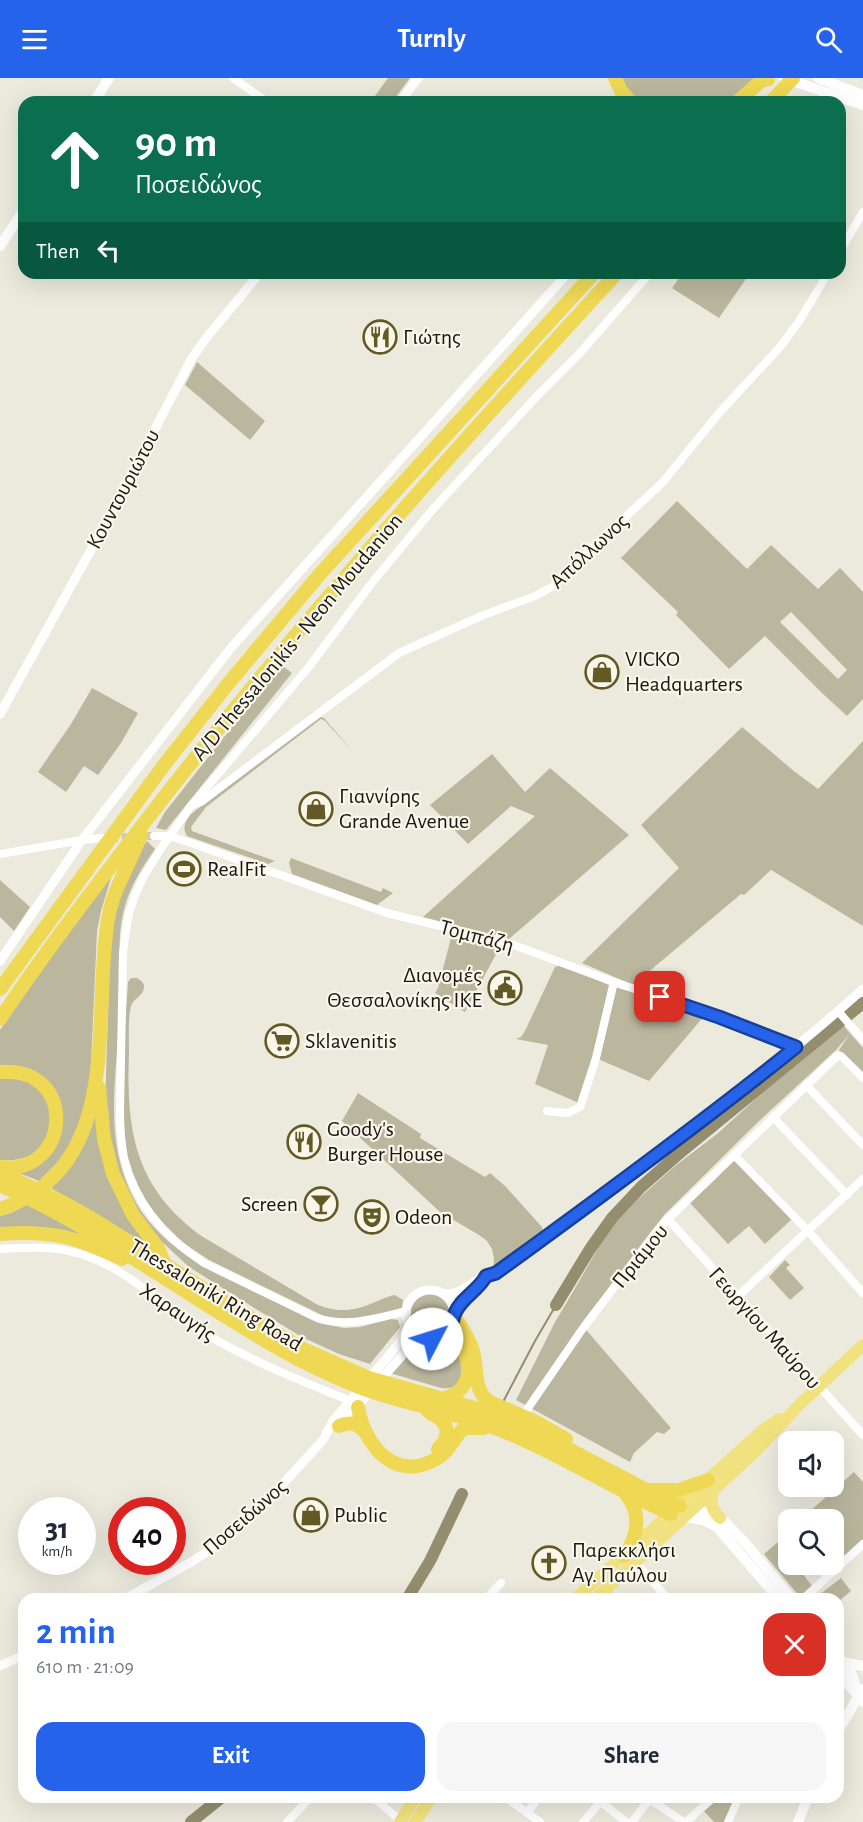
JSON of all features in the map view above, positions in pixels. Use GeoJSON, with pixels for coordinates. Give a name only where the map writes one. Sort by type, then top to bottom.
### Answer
{"type":"FeatureCollection","features":[{"type":"Feature","properties":{"kind":"highway"},"geometry":{"type":"LineString","coordinates":[[606,78],[615,96]]}},
{"type":"Feature","properties":{"kind":"highway"},"geometry":{"type":"LineString","coordinates":[[615,78],[626,96]]}},
{"type":"Feature","properties":{"kind":"highway"},"geometry":{"type":"LineString","coordinates":[[744,96],[756,85],[769,78]]}},
{"type":"Feature","properties":{"kind":"highway"},"geometry":{"type":"LineString","coordinates":[[753,96],[769,78]]}},
{"type":"Feature","properties":{"kind":"highway"},"geometry":{"type":"LineString","coordinates":[[783,84],[793,78]]}},
{"type":"Feature","properties":{"kind":"highway","name":"A/D Thessalonikis - Neon Moudanion"},"geometry":{"type":"LineString","coordinates":[[0,989],[5,978],[164,765],[228,684],[328,566],[589,279]]}},
{"type":"Feature","properties":{"kind":"highway","name":"A/D Thessalonikis - Neon Moudanion"},"geometry":{"type":"LineString","coordinates":[[0,1019],[86,900],[243,698],[452,455],[612,279]]}},
{"type":"Feature","properties":{"kind":"highway"},"geometry":{"type":"LineString","coordinates":[[0,1209],[33,1193],[58,1172],[70,1159],[86,1126],[97,1077],[104,953],[109,917],[116,891],[135,852],[145,823]]}},
{"type":"Feature","properties":{"kind":"highway"},"geometry":{"type":"LineString","coordinates":[[0,1072],[19,1073],[40,1081],[53,1098],[57,1116],[55,1131],[41,1156],[27,1165],[0,1170]]}},
{"type":"Feature","properties":{"kind":"highway"},"geometry":{"type":"LineString","coordinates":[[0,1234],[35,1232],[64,1236],[123,1260],[159,1267],[158,1248],[133,1215],[113,1174],[104,1139],[97,1077]]}},
{"type":"Feature","properties":{"kind":"highway","name":"Thessaloniki Ring Road"},"geometry":{"type":"LineString","coordinates":[[0,1170],[26,1190],[43,1198],[69,1219],[159,1267],[268,1342],[306,1363],[358,1380],[367,1398]]}},
{"type":"Feature","properties":{"kind":"highway","name":"Thessaloniki Ring Road"},"geometry":{"type":"LineString","coordinates":[[0,1185],[26,1190]]}},
{"type":"Feature","properties":{"kind":"highway"},"geometry":{"type":"LineString","coordinates":[[454,1314],[472,1348],[478,1386],[485,1399],[554,1431],[614,1473],[682,1512]]}},
{"type":"Feature","properties":{"kind":"highway"},"geometry":{"type":"LineString","coordinates":[[440,1337],[460,1344],[468,1367],[463,1388],[454,1395],[441,1399]]}},
{"type":"Feature","properties":{"kind":"highway"},"geometry":{"type":"LineString","coordinates":[[367,1398],[378,1438],[390,1452],[416,1458],[438,1449],[447,1436],[442,1420],[431,1414],[425,1407]]}},
{"type":"Feature","properties":{"kind":"highway"},"geometry":{"type":"LineString","coordinates":[[366,1433],[367,1398]]}},
{"type":"Feature","properties":{"kind":"highway","name":"Thessaloniki Ring Road"},"geometry":{"type":"LineString","coordinates":[[367,1398],[441,1399],[478,1409],[524,1427],[614,1473]]}},
{"type":"Feature","properties":{"kind":"highway","name":"Thessaloniki Ring Road"},"geometry":{"type":"LineString","coordinates":[[367,1398],[425,1407],[495,1428],[620,1489],[682,1512]]}},
{"type":"Feature","properties":{"kind":"highway"},"geometry":{"type":"LineString","coordinates":[[339,1426],[354,1423],[366,1433],[370,1442],[382,1456],[397,1464],[412,1466],[427,1463],[440,1456],[464,1428],[495,1428]]}},
{"type":"Feature","properties":{"kind":"highway"},"geometry":{"type":"LineString","coordinates":[[643,1488],[674,1491],[711,1485]]}},
{"type":"Feature","properties":{"kind":"highway"},"geometry":{"type":"LineString","coordinates":[[620,1489],[631,1501],[637,1521],[629,1559]]}},
{"type":"Feature","properties":{"kind":"main road"},"geometry":{"type":"LineString","coordinates":[[98,96],[109,78]]}},
{"type":"Feature","properties":{"kind":"main road"},"geometry":{"type":"LineString","coordinates":[[818,78],[863,95]]}},
{"type":"Feature","properties":{"kind":"main road"},"geometry":{"type":"LineString","coordinates":[[783,84],[829,96]]}},
{"type":"Feature","properties":{"kind":"main road"},"geometry":{"type":"LineString","coordinates":[[846,101],[863,105]]}},
{"type":"Feature","properties":{"kind":"main road"},"geometry":{"type":"LineString","coordinates":[[1,242],[18,218]]}},
{"type":"Feature","properties":{"kind":"main road"},"geometry":{"type":"LineString","coordinates":[[583,1593],[629,1559],[711,1485],[763,1430],[800,1404],[863,1346]]}},
{"type":"Feature","properties":{"kind":"main road"},"geometry":{"type":"LineString","coordinates":[[711,1485],[712,1506],[720,1518],[787,1593]]}},
{"type":"Feature","properties":{"kind":"main road"},"geometry":{"type":"LineString","coordinates":[[682,1512],[709,1514],[720,1518]]}},
{"type":"Feature","properties":{"kind":"main road"},"geometry":{"type":"LineString","coordinates":[[682,1512],[717,1527],[774,1593]]}},
{"type":"Feature","properties":{"kind":"main road"},"geometry":{"type":"LineString","coordinates":[[600,1593],[629,1559]]}},
{"type":"Feature","properties":{"kind":"main road"},"geometry":{"type":"LineString","coordinates":[[844,1664],[863,1666]]}},
{"type":"Feature","properties":{"kind":"main road"},"geometry":{"type":"LineString","coordinates":[[844,1667],[852,1674],[861,1696],[844,1722]]}},
{"type":"Feature","properties":{"kind":"main road"},"geometry":{"type":"LineString","coordinates":[[400,1821],[412,1803]]}},
{"type":"Feature","properties":{"kind":"main road"},"geometry":{"type":"LineString","coordinates":[[415,1822],[428,1803]]}},
{"type":"Feature","properties":{"kind":"main road"},"geometry":{"type":"LineString","coordinates":[[798,1822],[806,1803]]}},
{"type":"Feature","properties":{"kind":"street"},"geometry":{"type":"LineString","coordinates":[[233,78],[258,96]]}},
{"type":"Feature","properties":{"kind":"street"},"geometry":{"type":"LineString","coordinates":[[404,96],[418,78]]}},
{"type":"Feature","properties":{"kind":"street"},"geometry":{"type":"LineString","coordinates":[[846,241],[863,212]]}},
{"type":"Feature","properties":{"kind":"street","name":"Κουντουριώτου"},"geometry":{"type":"LineString","coordinates":[[0,714],[107,521],[192,357],[255,279]]}},
{"type":"Feature","properties":{"kind":"street"},"geometry":{"type":"LineString","coordinates":[[0,961],[82,840],[230,649],[563,279]]}},
{"type":"Feature","properties":{"kind":"street"},"geometry":{"type":"LineString","coordinates":[[407,1311],[353,1323],[317,1318],[192,1256],[168,1236],[140,1197],[129,1174],[124,1156],[120,1111],[123,952],[129,913],[150,865],[191,806],[309,668],[370,584],[530,402],[579,354],[645,279]]}},
{"type":"Feature","properties":{"kind":"street","name":"Απόλλωνος"},"geometry":{"type":"LineString","coordinates":[[191,806],[201,802],[399,653],[481,616],[535,596],[562,579],[670,475],[720,412],[780,347],[798,323],[824,279]]}},
{"type":"Feature","properties":{"kind":"street","name":"Τομπάζη"},"geometry":{"type":"LineString","coordinates":[[154,836],[170,836],[387,913],[505,942],[719,1017],[796,1047]]}},
{"type":"Feature","properties":{"kind":"street"},"geometry":{"type":"LineString","coordinates":[[0,854],[102,838]]}},
{"type":"Feature","properties":{"kind":"street"},"geometry":{"type":"LineString","coordinates":[[547,1112],[568,1113],[580,1107],[596,1058],[614,982]]}},
{"type":"Feature","properties":{"kind":"street"},"geometry":{"type":"LineString","coordinates":[[444,1294],[451,1303],[454,1314],[449,1330],[440,1337],[432,1339],[415,1334],[409,1326],[407,1311],[411,1301],[422,1291],[433,1290],[444,1294],[461,1291],[486,1276],[496,1273],[726,1103],[839,1012],[863,989]]}},
{"type":"Feature","properties":{"kind":"street"},"geometry":{"type":"LineString","coordinates":[[839,1012],[863,1040]]}},
{"type":"Feature","properties":{"kind":"street","name":"Πριάμου"},"geometry":{"type":"LineString","coordinates":[[526,1411],[581,1331],[650,1240],[668,1220],[839,1055],[863,1078]]}},
{"type":"Feature","properties":{"kind":"street"},"geometry":{"type":"LineString","coordinates":[[806,1085],[863,1145]]}},
{"type":"Feature","properties":{"kind":"street"},"geometry":{"type":"LineString","coordinates":[[773,1117],[846,1195]]}},
{"type":"Feature","properties":{"kind":"street"},"geometry":{"type":"LineString","coordinates":[[734,1155],[808,1231],[863,1293]]}},
{"type":"Feature","properties":{"kind":"street"},"geometry":{"type":"LineString","coordinates":[[737,1297],[863,1179]]}},
{"type":"Feature","properties":{"kind":"street","name":"Γεωργίου Μαύρου"},"geometry":{"type":"LineString","coordinates":[[668,1220],[863,1436]]}},
{"type":"Feature","properties":{"kind":"street","name":"Χαραυγής"},"geometry":{"type":"LineString","coordinates":[[0,1250],[52,1248],[103,1262],[208,1335],[269,1366],[367,1398]]}},
{"type":"Feature","properties":{"kind":"street"},"geometry":{"type":"LineString","coordinates":[[454,1314],[486,1276]]}},
{"type":"Feature","properties":{"kind":"street","name":"Ποσειδώνος"},"geometry":{"type":"LineString","coordinates":[[322,1440],[333,1421],[367,1398],[409,1326]]}},
{"type":"Feature","properties":{"kind":"street","name":"Ποσειδώνος"},"geometry":{"type":"LineString","coordinates":[[136,1593],[193,1561],[227,1537],[272,1496],[322,1440],[367,1398],[407,1350],[424,1338]]}},
{"type":"Feature","properties":{"kind":"street"},"geometry":{"type":"LineString","coordinates":[[810,1593],[863,1544]]}},
{"type":"Feature","properties":{"kind":"street"},"geometry":{"type":"LineString","coordinates":[[629,1559],[662,1593]]}},
{"type":"Feature","properties":{"kind":"street"},"geometry":{"type":"LineString","coordinates":[[492,1593],[501,1583]]}},
{"type":"Feature","properties":{"kind":"street"},"geometry":{"type":"LineString","coordinates":[[0,1666],[18,1658]]}},
{"type":"Feature","properties":{"kind":"street"},"geometry":{"type":"LineString","coordinates":[[287,1822],[304,1803]]}},
{"type":"Feature","properties":{"kind":"street"},"geometry":{"type":"LineString","coordinates":[[380,1803],[400,1821]]}},
{"type":"Feature","properties":{"kind":"street"},"geometry":{"type":"LineString","coordinates":[[513,1803],[540,1822]]}},
{"type":"Feature","properties":{"kind":"street"},"geometry":{"type":"LineString","coordinates":[[527,1813],[534,1803]]}},
{"type":"Feature","properties":{"kind":"street"},"geometry":{"type":"LineString","coordinates":[[583,1822],[599,1803]]}},
{"type":"Feature","properties":{"kind":"street"},"geometry":{"type":"LineString","coordinates":[[605,1803],[626,1822]]}},
{"type":"Feature","properties":{"kind":"street"},"geometry":{"type":"LineString","coordinates":[[632,1822],[646,1803]]}},
{"type":"Feature","properties":{"kind":"street"},"geometry":{"type":"LineString","coordinates":[[657,1803],[685,1822],[707,1803]]}},
{"type":"Feature","properties":{"kind":"street"},"geometry":{"type":"LineString","coordinates":[[728,1822],[736,1803]]}},
{"type":"Feature","properties":{"kind":"shaded area"},"geometry":{"type":"Polygon","coordinates":[[[388,78],[410,78],[396,96],[375,96],[388,78]]]}},
{"type":"Feature","properties":{"kind":"shaded area"},"geometry":{"type":"Polygon","coordinates":[[[618,78],[756,78],[738,96],[632,96],[618,78]]]}},
{"type":"Feature","properties":{"kind":"shaded area"},"geometry":{"type":"Polygon","coordinates":[[[679,279],[746,279],[719,318],[672,288],[679,279]]]}},
{"type":"Feature","properties":{"kind":"shaded area"},"geometry":{"type":"Polygon","coordinates":[[[197,362],[265,421],[250,440],[185,385],[197,362]]]}},
{"type":"Feature","properties":{"kind":"shaded area"},"geometry":{"type":"Polygon","coordinates":[[[677,501],[747,569],[771,545],[818,589],[840,568],[863,592],[863,699],[847,716],[765,636],[729,669],[676,615],[678,612],[621,558],[677,501]],[[791,612],[780,622],[838,679],[847,670],[791,612]]]}},
{"type":"Feature","properties":{"kind":"shaded area"},"geometry":{"type":"Polygon","coordinates":[[[281,665],[292,673],[166,830],[156,828],[165,812],[281,665]]]}},
{"type":"Feature","properties":{"kind":"shaded area"},"geometry":{"type":"Polygon","coordinates":[[[92,688],[138,713],[121,743],[98,775],[84,766],[66,792],[38,772],[71,724],[92,688]]]}},
{"type":"Feature","properties":{"kind":"shaded area"},"geometry":{"type":"Polygon","coordinates":[[[321,717],[354,753],[321,719],[206,807],[191,827],[192,831],[275,861],[268,864],[187,836],[185,825],[191,814],[316,718],[321,717]]]}},
{"type":"Feature","properties":{"kind":"shaded area"},"geometry":{"type":"Polygon","coordinates":[[[742,727],[818,789],[863,741],[863,926],[771,870],[744,895],[741,894],[633,985],[582,963],[679,868],[641,825],[742,727]]]}},
{"type":"Feature","properties":{"kind":"shaded area"},"geometry":{"type":"Polygon","coordinates":[[[492,754],[525,792],[550,768],[629,835],[509,939],[423,917],[535,816],[511,806],[468,844],[430,805],[492,754]]]}},
{"type":"Feature","properties":{"kind":"shaded area"},"geometry":{"type":"Polygon","coordinates":[[[147,841],[155,849],[128,897],[120,934],[120,992],[114,1108],[117,1145],[126,1181],[134,1199],[157,1231],[177,1248],[210,1270],[319,1323],[344,1328],[360,1327],[391,1319],[398,1320],[400,1327],[370,1364],[339,1354],[302,1337],[189,1267],[141,1219],[112,1156],[105,1107],[111,920],[137,854],[147,841]]]}},
{"type":"Feature","properties":{"kind":"shaded area"},"geometry":{"type":"Polygon","coordinates":[[[291,858],[381,892],[383,888],[393,893],[377,905],[292,874],[289,863],[291,858]]]}},
{"type":"Feature","properties":{"kind":"shaded area"},"geometry":{"type":"Polygon","coordinates":[[[111,878],[97,931],[90,1086],[82,1118],[67,1149],[60,1160],[39,1181],[14,1171],[42,1160],[59,1100],[49,1084],[35,1073],[19,1067],[0,1067],[0,1030],[107,879],[111,878]]]}},
{"type":"Feature","properties":{"kind":"shaded area"},"geometry":{"type":"Polygon","coordinates":[[[0,880],[30,907],[14,931],[0,917],[0,880]]]}},
{"type":"Feature","properties":{"kind":"shaded area"},"geometry":{"type":"Polygon","coordinates":[[[452,934],[501,945],[465,1012],[435,993],[452,934]]]}},
{"type":"Feature","properties":{"kind":"shaded area"},"geometry":{"type":"Polygon","coordinates":[[[561,965],[609,985],[592,1060],[579,1103],[535,1084],[548,1045],[516,1039],[521,1037],[525,1031],[555,967],[561,965]]]}},
{"type":"Feature","properties":{"kind":"shaded area"},"geometry":{"type":"Polygon","coordinates":[[[131,978],[137,978],[144,986],[142,993],[131,1006],[129,1016],[129,1081],[133,1133],[139,1156],[162,1199],[203,1237],[318,1305],[339,1310],[353,1309],[395,1295],[403,1300],[402,1308],[398,1311],[352,1321],[324,1316],[209,1260],[182,1242],[160,1221],[138,1190],[127,1159],[123,1139],[125,1027],[128,982],[131,978]]]}},
{"type":"Feature","properties":{"kind":"shaded area"},"geometry":{"type":"Polygon","coordinates":[[[615,987],[705,1015],[649,1081],[598,1059],[615,987]]]}},
{"type":"Feature","properties":{"kind":"shaded area"},"geometry":{"type":"Polygon","coordinates":[[[843,1025],[863,1048],[863,1072],[839,1050],[849,1035],[664,1215],[581,1324],[671,1428],[664,1434],[657,1432],[634,1453],[630,1462],[516,1400],[554,1324],[600,1244],[617,1221],[675,1166],[717,1134],[773,1083],[843,1025]]]}},
{"type":"Feature","properties":{"kind":"shaded area"},"geometry":{"type":"Polygon","coordinates":[[[5,1077],[33,1082],[53,1109],[42,1145],[27,1157],[14,1160],[0,1160],[0,1079],[5,1077]]]}},
{"type":"Feature","properties":{"kind":"shaded area"},"geometry":{"type":"Polygon","coordinates":[[[358,1093],[421,1134],[420,1138],[485,1177],[490,1173],[542,1227],[543,1233],[493,1271],[492,1249],[487,1241],[440,1212],[342,1121],[358,1093]]]}},
{"type":"Feature","properties":{"kind":"shaded area"},"geometry":{"type":"Polygon","coordinates":[[[95,1116],[148,1245],[51,1188],[66,1173],[78,1155],[95,1116]]]}},
{"type":"Feature","properties":{"kind":"shaded area"},"geometry":{"type":"Polygon","coordinates":[[[735,1159],[792,1219],[765,1244],[749,1226],[728,1244],[690,1203],[735,1159]]]}},
{"type":"Feature","properties":{"kind":"shaded area"},"geometry":{"type":"Polygon","coordinates":[[[28,1204],[82,1233],[47,1228],[0,1229],[0,1216],[28,1204]]]}},
{"type":"Feature","properties":{"kind":"shaded area"},"geometry":{"type":"Polygon","coordinates":[[[785,1260],[790,1265],[786,1268],[804,1288],[790,1300],[769,1277],[785,1260]]]}},
{"type":"Feature","properties":{"kind":"shaded area"},"geometry":{"type":"Polygon","coordinates":[[[430,1294],[444,1300],[450,1314],[444,1328],[430,1334],[416,1328],[410,1314],[416,1300],[430,1294]]]}},
{"type":"Feature","properties":{"kind":"shaded area"},"geometry":{"type":"Polygon","coordinates":[[[446,1343],[457,1349],[461,1363],[460,1381],[456,1386],[441,1388],[390,1373],[416,1346],[446,1343]]]}},
{"type":"Feature","properties":{"kind":"shaded area"},"geometry":{"type":"Polygon","coordinates":[[[854,1472],[863,1482],[863,1539],[844,1557],[844,1509],[812,1509],[826,1497],[844,1497],[844,1481],[854,1472]]]}},
{"type":"Feature","properties":{"kind":"shaded area"},"geometry":{"type":"Polygon","coordinates":[[[778,1542],[778,1571],[764,1554],[778,1542]]]}},
{"type":"Feature","properties":{"kind":"shaded area"},"geometry":{"type":"Polygon","coordinates":[[[782,1575],[804,1575],[812,1586],[804,1593],[797,1593],[782,1575]]]}},
{"type":"Feature","properties":{"kind":"shaded area"},"geometry":{"type":"Polygon","coordinates":[[[841,1578],[851,1591],[844,1597],[844,1593],[822,1593],[841,1578]]]}},
{"type":"Feature","properties":{"kind":"shaded area"},"geometry":{"type":"Polygon","coordinates":[[[711,1803],[735,1803],[727,1822],[714,1822],[703,1810],[711,1803]]]}},
{"type":"Feature","properties":{"kind":"waterway"},"geometry":{"type":"LineString","coordinates":[[556,1305],[612,1218],[641,1187],[863,1003]]}},
{"type":"Feature","properties":{"kind":"waterway"},"geometry":{"type":"LineString","coordinates":[[503,1402],[556,1305]]}},
{"type":"Feature","properties":{"kind":"waterway"},"geometry":{"type":"LineString","coordinates":[[411,1593],[430,1561],[462,1494]]}},
{"type":"Feature","properties":{"kind":"waterway"},"geometry":{"type":"LineString","coordinates":[[191,1822],[215,1803]]}},
{"type":"Feature","properties":{"kind":"tunnel"},"geometry":{"type":"LineString","coordinates":[[110,838],[154,836]]}},
{"type":"Feature","properties":{"kind":"place","name":"Γιώτης"},"geometry":{"type":"Point","coordinates":[380,337]}},
{"type":"Feature","properties":{"kind":"place","name":"VICKO Headquarters"},"geometry":{"type":"Point","coordinates":[602,672]}},
{"type":"Feature","properties":{"kind":"place","name":"Γιαννίρης Grande Avenue"},"geometry":{"type":"Point","coordinates":[316,809]}},
{"type":"Feature","properties":{"kind":"place","name":"RealFit"},"geometry":{"type":"Point","coordinates":[184,869]}},
{"type":"Feature","properties":{"kind":"place","name":"Διανομές Θεσσαλονίκης ΙΚΕ"},"geometry":{"type":"Point","coordinates":[505,988]}},
{"type":"Feature","properties":{"kind":"place","name":"Sklavenitis"},"geometry":{"type":"Point","coordinates":[282,1041]}},
{"type":"Feature","properties":{"kind":"place","name":"Goody's Burger House"},"geometry":{"type":"Point","coordinates":[304,1142]}},
{"type":"Feature","properties":{"kind":"place","name":"Screen"},"geometry":{"type":"Point","coordinates":[321,1204]}},
{"type":"Feature","properties":{"kind":"place","name":"Odeon"},"geometry":{"type":"Point","coordinates":[372,1217]}},
{"type":"Feature","properties":{"kind":"place","name":"Public"},"geometry":{"type":"Point","coordinates":[311,1515]}},
{"type":"Feature","properties":{"kind":"place","name":"Παρεκκλήσι Αγ. Παύλου"},"geometry":{"type":"Point","coordinates":[549,1563]}},
{"type":"Feature","properties":{"kind":"route"},"geometry":{"type":"LineString","coordinates":[[432,1339],[449,1330],[454,1314],[486,1276],[496,1273],[640,1168],[796,1047],[660,997]]}}]}
